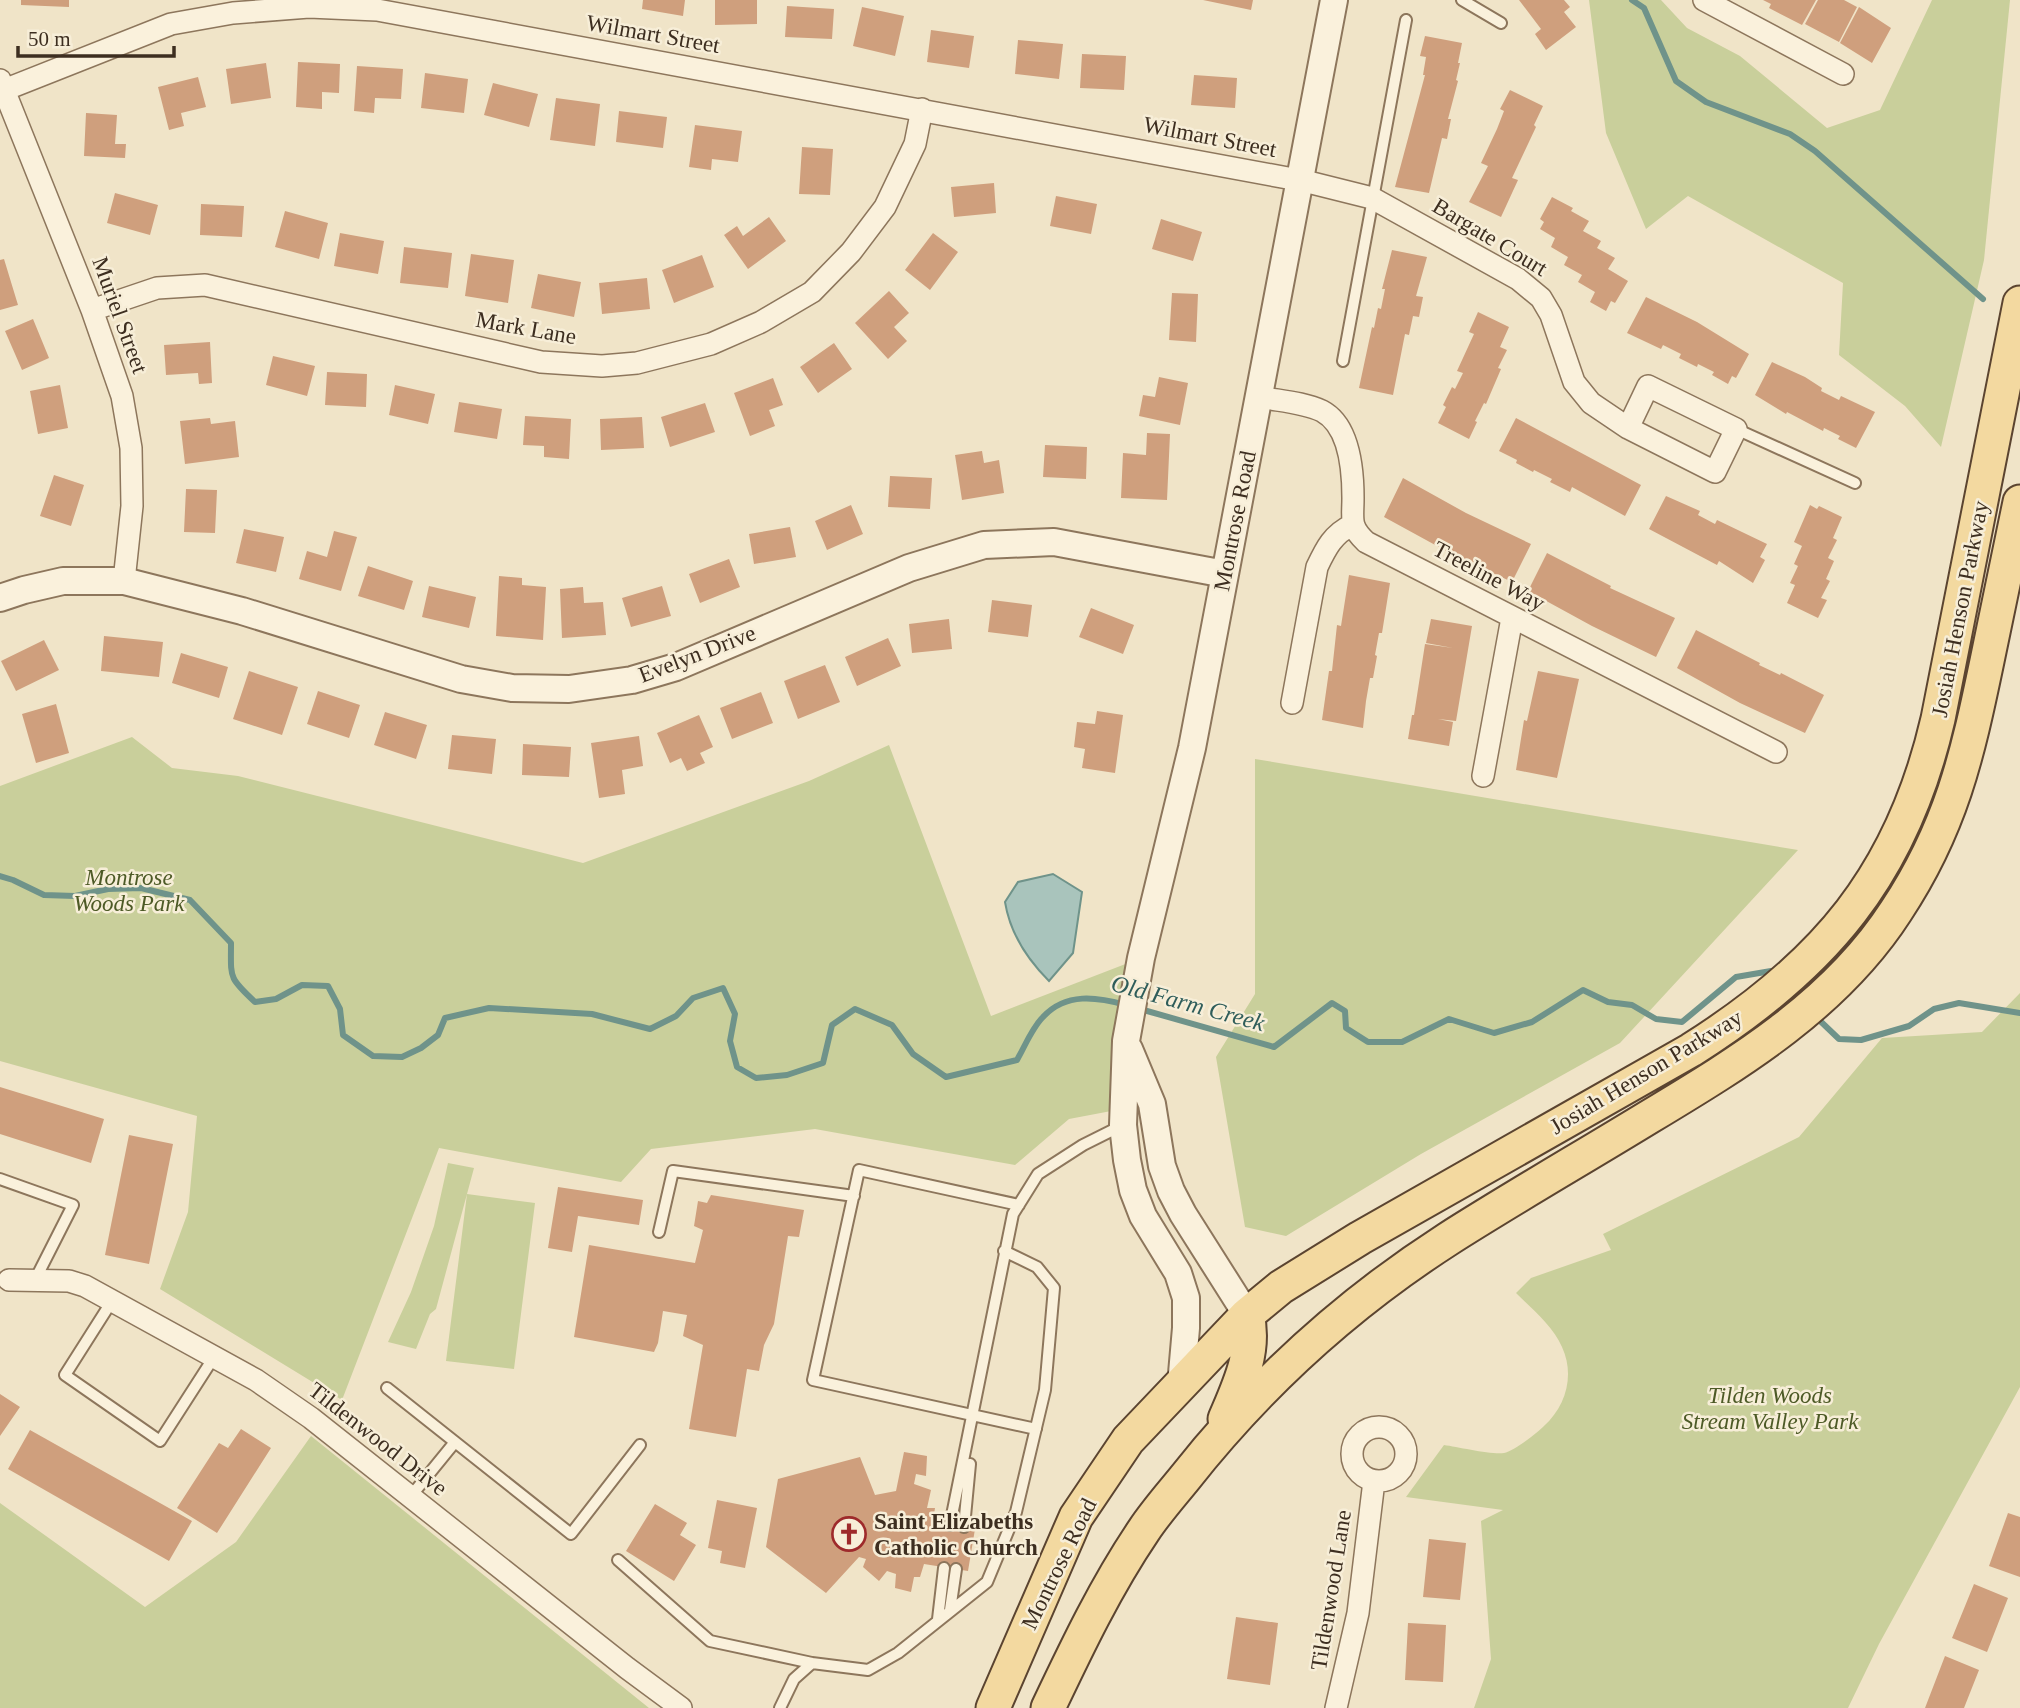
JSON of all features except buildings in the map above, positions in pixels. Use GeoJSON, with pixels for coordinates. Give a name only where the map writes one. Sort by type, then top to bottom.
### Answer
{"type":"FeatureCollection","features":[{"type":"Feature","properties":{"kind":"main road","name":"Josiah Henson Parkway"},"geometry":{"type":"LineString","coordinates":[[1181,1385],[1247,1315],[1281,1287],[1360,1238],[1729,1026],[1788,980],[1854,910],[1901,831],[1924,774],[1942,701],[2020,303]]}},
{"type":"Feature","properties":{"kind":"main road","name":"Josiah Henson Parkway"},"geometry":{"type":"LineString","coordinates":[[1219,1435],[1300,1353],[1407,1266],[1747,1057],[1787,1027],[1862,958],[1896,912],[1928,858],[1949,811],[1970,741],[2020,502]]}},
{"type":"Feature","properties":{"kind":"main road"},"geometry":{"type":"LineString","coordinates":[[1048,1708],[1093,1615],[1145,1528],[1219,1435],[1245,1368],[1251,1331],[1247,1315]]}},
{"type":"Feature","properties":{"kind":"main road","name":"Montrose Road"},"geometry":{"type":"LineString","coordinates":[[993,1708],[1076,1517],[1128,1440],[1181,1385]]}},
{"type":"Feature","properties":{"kind":"street","name":"Montrose Road"},"geometry":{"type":"LineString","coordinates":[[1181,1385],[1186,1298],[1178,1273],[1143,1216],[1129,1170],[1123,1125],[1126,1041],[1141,958],[1192,748],[1334,0]]}},
{"type":"Feature","properties":{"kind":"street"},"geometry":{"type":"LineString","coordinates":[[1704,0],[1843,74]]}},
{"type":"Feature","properties":{"kind":"street","name":"Wilmart Street"},"geometry":{"type":"LineString","coordinates":[[2,85],[171,24],[309,3],[377,10],[1299,181]]}},
{"type":"Feature","properties":{"kind":"street","name":"Muriel Street"},"geometry":{"type":"LineString","coordinates":[[2,85],[92,310],[122,396],[131,448],[132,506],[124,581]]}},
{"type":"Feature","properties":{"kind":"street","name":"Mark Lane"},"geometry":{"type":"LineString","coordinates":[[92,310],[157,288],[205,285],[541,362],[602,366],[637,363],[711,344],[761,322],[812,292],[851,252],[885,207],[915,144],[922,109]]}},
{"type":"Feature","properties":{"kind":"street","name":"Bargate Court"},"geometry":{"type":"LineString","coordinates":[[1299,181],[1372,198],[1518,279],[1541,298],[1552,315],[1574,382],[1591,403],[1628,428],[1715,472],[1736,429]]}},
{"type":"Feature","properties":{"kind":"street"},"geometry":{"type":"LineString","coordinates":[[1628,428],[1648,386],[1736,429]]}},
{"type":"Feature","properties":{"kind":"street"},"geometry":{"type":"LineString","coordinates":[[1259,397],[1323,412],[1339,427],[1351,463],[1352,525],[1335,536],[1326,547],[1317,567],[1292,703]]}},
{"type":"Feature","properties":{"kind":"street","name":"Treeline Way"},"geometry":{"type":"LineString","coordinates":[[1352,525],[1366,542],[1776,752]]}},
{"type":"Feature","properties":{"kind":"street","name":"Evelyn Drive"},"geometry":{"type":"LineString","coordinates":[[0,598],[63,582],[124,581],[242,611],[461,679],[512,688],[569,688],[632,680],[676,667],[909,568],[984,545],[1055,542],[1225,574]]}},
{"type":"Feature","properties":{"kind":"street"},"geometry":{"type":"LineString","coordinates":[[1483,776],[1512,618]]}},
{"type":"Feature","properties":{"kind":"street"},"geometry":{"type":"LineString","coordinates":[[1126,1041],[1152,1104],[1162,1166],[1171,1191],[1247,1315]]}},
{"type":"Feature","properties":{"kind":"street","name":"Tildenwood Drive"},"geometry":{"type":"LineString","coordinates":[[5,1280],[69,1281],[85,1286],[256,1380],[311,1418],[681,1708]]}},
{"type":"Feature","properties":{"kind":"street","name":"Tildenwood Lane"},"geometry":{"type":"LineString","coordinates":[[1336,1708],[1358,1613],[1374,1481]]}},
{"type":"Feature","properties":{"kind":"lane"},"geometry":{"type":"LineString","coordinates":[[1462,0],[1501,23]]}},
{"type":"Feature","properties":{"kind":"lane"},"geometry":{"type":"LineString","coordinates":[[1343,360],[1406,20]]}},
{"type":"Feature","properties":{"kind":"lane"},"geometry":{"type":"LineString","coordinates":[[1736,429],[1855,483]]}},
{"type":"Feature","properties":{"kind":"lane"},"geometry":{"type":"LineString","coordinates":[[950,1525],[1013,1214],[1038,1174],[1083,1145],[1123,1125]]}},
{"type":"Feature","properties":{"kind":"lane"},"geometry":{"type":"LineString","coordinates":[[1019,1205],[859,1170],[813,1380],[1036,1429]]}},
{"type":"Feature","properties":{"kind":"lane"},"geometry":{"type":"LineString","coordinates":[[659,1233],[673,1171],[854,1196]]}},
{"type":"Feature","properties":{"kind":"lane"},"geometry":{"type":"LineString","coordinates":[[0,1179],[73,1205],[35,1280]]}},
{"type":"Feature","properties":{"kind":"lane"},"geometry":{"type":"LineString","coordinates":[[618,1560],[710,1641],[812,1663],[869,1670],[898,1653],[937,1619],[987,1582],[1016,1512],[1045,1390],[1054,1288],[1037,1267],[1004,1251]]}},
{"type":"Feature","properties":{"kind":"lane"},"geometry":{"type":"LineString","coordinates":[[112,1301],[65,1376],[160,1441],[214,1357]]}},
{"type":"Feature","properties":{"kind":"lane"},"geometry":{"type":"LineString","coordinates":[[387,1388],[571,1534],[640,1445]]}},
{"type":"Feature","properties":{"kind":"lane"},"geometry":{"type":"LineString","coordinates":[[964,1527],[974,1415]]}},
{"type":"Feature","properties":{"kind":"lane"},"geometry":{"type":"LineString","coordinates":[[411,1496],[455,1442]]}},
{"type":"Feature","properties":{"kind":"lane"},"geometry":{"type":"LineString","coordinates":[[937,1619],[950,1568],[950,1610]]}},
{"type":"Feature","properties":{"kind":"lane"},"geometry":{"type":"LineString","coordinates":[[780,1708],[794,1679],[812,1663]]}},
{"type":"Feature","properties":{"kind":"green space"},"geometry":{"type":"Polygon","coordinates":[[[1589,0],[1661,0],[1687,28],[1740,56],[1827,128],[1880,110],[1932,0],[2010,0],[1984,260],[1941,447],[1905,406],[1839,355],[1843,283],[1688,196],[1646,229],[1606,133],[1589,0]]]}},
{"type":"Feature","properties":{"kind":"green space","name":"Montrose Woods Park"},"geometry":{"type":"Polygon","coordinates":[[[132,737],[172,768],[238,776],[583,863],[809,781],[889,745],[991,1016],[1141,958],[1127,1108],[1069,1119],[1015,1165],[815,1129],[651,1149],[621,1182],[439,1148],[342,1400],[160,1289],[188,1212],[197,1116],[0,1061],[0,786],[132,737]]]}},
{"type":"Feature","properties":{"kind":"green space"},"geometry":{"type":"Polygon","coordinates":[[[1255,759],[1798,850],[1620,1043],[1421,1154],[1286,1236],[1245,1227],[1216,1057],[1255,994],[1255,759]]]}},
{"type":"Feature","properties":{"kind":"green space","name":"Tilden Woods Stream Valley Park"},"geometry":{"type":"Polygon","coordinates":[[[2020,993],[2020,1387],[1879,1644],[1848,1708],[1474,1708],[1491,1659],[1481,1521],[1503,1510],[1406,1497],[1444,1445],[1483,1452],[1508,1452],[1552,1418],[1563,1400],[1568,1368],[1562,1347],[1542,1318],[1516,1293],[1531,1278],[1611,1250],[1603,1234],[1799,1137],[1882,1038],[1982,1032],[2020,993]]]}},
{"type":"Feature","properties":{"kind":"green space"},"geometry":{"type":"Polygon","coordinates":[[[448,1163],[474,1168],[436,1309],[430,1314],[416,1349],[388,1342],[411,1292],[434,1226],[448,1163]]]}},
{"type":"Feature","properties":{"kind":"green space"},"geometry":{"type":"Polygon","coordinates":[[[467,1194],[535,1203],[514,1369],[446,1361],[467,1194]]]}},
{"type":"Feature","properties":{"kind":"green space"},"geometry":{"type":"Polygon","coordinates":[[[311,1436],[649,1708],[0,1708],[0,1503],[145,1607],[236,1542],[311,1436]]]}},
{"type":"Feature","properties":{"kind":"water"},"geometry":{"type":"Polygon","coordinates":[[[1053,874],[1082,892],[1073,953],[1049,981],[1021,945],[1005,902],[1018,882],[1053,874]]]}},
{"type":"Feature","properties":{"kind":"waterway"},"geometry":{"type":"LineString","coordinates":[[1632,0],[1644,8],[1676,81],[1706,102],[1790,134],[1815,151],[1983,299]]}},
{"type":"Feature","properties":{"kind":"waterway","name":"Old Farm Creek"},"geometry":{"type":"LineString","coordinates":[[0,876],[44,895],[75,896],[108,889],[141,888],[190,900],[231,943],[233,976],[255,1002],[276,999],[302,985],[328,986],[340,1009],[343,1035],[373,1056],[402,1057],[421,1048],[438,1035],[445,1018],[489,1008],[592,1014],[650,1029],[676,1016],[693,998],[723,988],[735,1014],[730,1041],[737,1067],[756,1078],[787,1075],[823,1063],[832,1025],[855,1009],[892,1025],[913,1054],[946,1077],[1017,1060],[1039,1021],[1062,1003],[1093,999],[1126,1005]]}},
{"type":"Feature","properties":{"kind":"waterway","name":"Old Farm Creek"},"geometry":{"type":"LineString","coordinates":[[1140,1009],[1274,1047],[1332,1003],[1345,1011],[1346,1028],[1368,1042],[1402,1042],[1449,1019],[1494,1033],[1532,1022],[1583,990],[1608,1002],[1632,1005],[1656,1019],[1682,1022],[1736,977],[1771,971],[1775,976]]}},
{"type":"Feature","properties":{"kind":"waterway","name":"Old Farm Creek"},"geometry":{"type":"LineString","coordinates":[[1815,1016],[1839,1039],[1861,1040],[1909,1026],[1934,1009],[1959,1003],[2020,1013]]}},
{"type":"Feature","properties":{"kind":"place","name":"Saint Elizabeths Catholic Church"},"geometry":{"type":"Point","coordinates":[849,1534]}}]}
